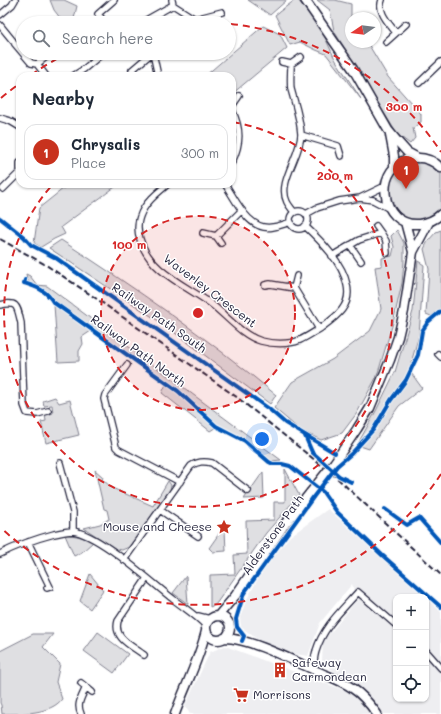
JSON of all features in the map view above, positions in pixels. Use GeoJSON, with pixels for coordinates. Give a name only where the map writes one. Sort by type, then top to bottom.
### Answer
{"type":"FeatureCollection","features":[{"type":"Feature","properties":{"kind":"street"},"geometry":{"type":"LineString","coordinates":[[0,15],[12,5],[15,0]]}},
{"type":"Feature","properties":{"kind":"street"},"geometry":{"type":"LineString","coordinates":[[100,16],[98,14],[114,0]]}},
{"type":"Feature","properties":{"kind":"street"},"geometry":{"type":"LineString","coordinates":[[305,0],[353,69],[388,130],[408,152],[418,158]]}},
{"type":"Feature","properties":{"kind":"street"},"geometry":{"type":"LineString","coordinates":[[382,0],[380,5],[384,18],[396,33]]}},
{"type":"Feature","properties":{"kind":"street"},"geometry":{"type":"LineString","coordinates":[[155,16],[172,2],[191,16]]}},
{"type":"Feature","properties":{"kind":"street"},"geometry":{"type":"LineString","coordinates":[[207,16],[222,12]]}},
{"type":"Feature","properties":{"kind":"street"},"geometry":{"type":"LineString","coordinates":[[386,42],[406,24]]}},
{"type":"Feature","properties":{"kind":"street"},"geometry":{"type":"LineString","coordinates":[[0,25],[16,45]]}},
{"type":"Feature","properties":{"kind":"street"},"geometry":{"type":"LineString","coordinates":[[294,212],[287,202],[284,191],[285,183],[298,148],[301,135],[291,87],[292,64],[300,57]]}},
{"type":"Feature","properties":{"kind":"street"},"geometry":{"type":"LineString","coordinates":[[28,60],[31,63],[37,64],[43,72]]}},
{"type":"Feature","properties":{"kind":"street"},"geometry":{"type":"LineString","coordinates":[[37,64],[42,60]]}},
{"type":"Feature","properties":{"kind":"street"},"geometry":{"type":"LineString","coordinates":[[79,72],[95,60]]}},
{"type":"Feature","properties":{"kind":"street"},"geometry":{"type":"LineString","coordinates":[[132,70],[144,60]]}},
{"type":"Feature","properties":{"kind":"street"},"geometry":{"type":"LineString","coordinates":[[154,60],[157,72]]}},
{"type":"Feature","properties":{"kind":"street"},"geometry":{"type":"LineString","coordinates":[[282,62],[292,64]]}},
{"type":"Feature","properties":{"kind":"street"},"geometry":{"type":"LineString","coordinates":[[419,83],[441,62]]}},
{"type":"Feature","properties":{"kind":"street"},"geometry":{"type":"LineString","coordinates":[[422,71],[427,76]]}},
{"type":"Feature","properties":{"kind":"street"},"geometry":{"type":"LineString","coordinates":[[236,100],[239,96]]}},
{"type":"Feature","properties":{"kind":"street"},"geometry":{"type":"LineString","coordinates":[[0,118],[16,124]]}},
{"type":"Feature","properties":{"kind":"street"},"geometry":{"type":"LineString","coordinates":[[236,119],[239,132],[236,152]]}},
{"type":"Feature","properties":{"kind":"street"},"geometry":{"type":"LineString","coordinates":[[388,130],[392,143],[394,168]]}},
{"type":"Feature","properties":{"kind":"street"},"geometry":{"type":"LineString","coordinates":[[301,135],[338,146],[341,156]]}},
{"type":"Feature","properties":{"kind":"street"},"geometry":{"type":"LineString","coordinates":[[440,216],[429,222],[414,224],[405,222],[390,208],[386,198],[385,186],[394,168],[401,162],[408,159],[418,158],[430,160],[441,158]]}},
{"type":"Feature","properties":{"kind":"street"},"geometry":{"type":"LineString","coordinates":[[430,160],[441,168]]}},
{"type":"Feature","properties":{"kind":"street"},"geometry":{"type":"LineString","coordinates":[[3,189],[16,176]]}},
{"type":"Feature","properties":{"kind":"street"},"geometry":{"type":"LineString","coordinates":[[306,214],[317,208],[339,201],[360,198],[385,186]]}},
{"type":"Feature","properties":{"kind":"street","name":"Waverley Crescent"},"geometry":{"type":"LineString","coordinates":[[164,188],[149,202],[138,222],[138,235],[142,249],[150,259],[172,279],[218,309],[246,334],[261,341],[284,343],[299,341],[337,316],[343,310],[347,302],[348,294],[346,278],[332,256],[306,226]]}},
{"type":"Feature","properties":{"kind":"street"},"geometry":{"type":"LineString","coordinates":[[228,188],[247,217],[256,224],[272,228],[291,222]]}},
{"type":"Feature","properties":{"kind":"street"},"geometry":{"type":"LineString","coordinates":[[360,198],[373,200],[390,208]]}},
{"type":"Feature","properties":{"kind":"street"},"geometry":{"type":"LineString","coordinates":[[216,236],[242,210]]}},
{"type":"Feature","properties":{"kind":"street"},"geometry":{"type":"LineString","coordinates":[[300,211],[306,214],[308,220],[306,226],[296,228],[292,224],[292,215],[294,212],[300,211]]}},
{"type":"Feature","properties":{"kind":"street"},"geometry":{"type":"LineString","coordinates":[[405,222],[413,252]]}},
{"type":"Feature","properties":{"kind":"street"},"geometry":{"type":"LineString","coordinates":[[175,714],[199,655],[210,623],[235,596],[284,525],[334,463],[358,429],[370,408],[398,338],[404,311],[413,252],[429,222]]}},
{"type":"Feature","properties":{"kind":"street"},"geometry":{"type":"LineString","coordinates":[[376,226],[386,241],[387,253]]}},
{"type":"Feature","properties":{"kind":"street"},"geometry":{"type":"LineString","coordinates":[[202,233],[216,236],[221,243]]}},
{"type":"Feature","properties":{"kind":"street"},"geometry":{"type":"LineString","coordinates":[[332,256],[359,240],[381,233]]}},
{"type":"Feature","properties":{"kind":"street"},"geometry":{"type":"LineString","coordinates":[[350,245],[360,262]]}},
{"type":"Feature","properties":{"kind":"street"},"geometry":{"type":"LineString","coordinates":[[297,276],[294,288],[319,329]]}},
{"type":"Feature","properties":{"kind":"street"},"geometry":{"type":"LineString","coordinates":[[265,285],[270,284],[294,288]]}},
{"type":"Feature","properties":{"kind":"street"},"geometry":{"type":"LineString","coordinates":[[0,306],[10,303],[13,304],[16,306],[19,314],[21,323],[24,404],[27,413],[37,414],[48,411]]}},
{"type":"Feature","properties":{"kind":"street"},"geometry":{"type":"LineString","coordinates":[[126,365],[104,399],[116,447],[180,482]]}},
{"type":"Feature","properties":{"kind":"street"},"geometry":{"type":"LineString","coordinates":[[124,560],[191,466],[199,462],[206,461],[212,463],[248,491]]}},
{"type":"Feature","properties":{"kind":"street"},"geometry":{"type":"LineString","coordinates":[[60,463],[73,512],[73,531]]}},
{"type":"Feature","properties":{"kind":"street"},"geometry":{"type":"LineString","coordinates":[[160,510],[198,536]]}},
{"type":"Feature","properties":{"kind":"street"},"geometry":{"type":"LineString","coordinates":[[0,554],[28,542],[62,532],[73,531],[85,534],[124,560],[178,603],[210,623]]}},
{"type":"Feature","properties":{"kind":"street"},"geometry":{"type":"LineString","coordinates":[[28,542],[50,587],[47,588]]}},
{"type":"Feature","properties":{"kind":"street"},"geometry":{"type":"LineString","coordinates":[[144,655],[119,636],[116,628],[118,621],[147,578]]}},
{"type":"Feature","properties":{"kind":"street"},"geometry":{"type":"LineString","coordinates":[[313,669],[316,650],[324,632],[358,592],[393,622]]}},
{"type":"Feature","properties":{"kind":"street"},"geometry":{"type":"LineString","coordinates":[[199,655],[228,632],[228,625],[235,596]]}},
{"type":"Feature","properties":{"kind":"street"},"geometry":{"type":"LineString","coordinates":[[210,623],[222,617],[242,641]]}},
{"type":"Feature","properties":{"kind":"street"},"geometry":{"type":"LineString","coordinates":[[210,623],[210,637],[232,638],[242,641],[313,669],[350,686],[366,699],[378,714]]}},
{"type":"Feature","properties":{"kind":"street"},"geometry":{"type":"LineString","coordinates":[[429,654],[441,668]]}},
{"type":"Feature","properties":{"kind":"street"},"geometry":{"type":"LineString","coordinates":[[80,683],[92,692]]}},
{"type":"Feature","properties":{"kind":"street"},"geometry":{"type":"LineString","coordinates":[[82,714],[79,709],[79,703],[86,687]]}},
{"type":"Feature","properties":{"kind":"shaded area"},"geometry":{"type":"Polygon","coordinates":[[[50,0],[64,0],[77,6],[75,16],[59,16],[54,10],[50,0]]]}},
{"type":"Feature","properties":{"kind":"shaded area"},"geometry":{"type":"Polygon","coordinates":[[[248,0],[287,0],[270,15],[248,0]]]}},
{"type":"Feature","properties":{"kind":"shaded area"},"geometry":{"type":"Polygon","coordinates":[[[295,0],[298,0],[321,29],[335,59],[361,99],[326,54],[300,42],[290,45],[275,15],[295,0]]]}},
{"type":"Feature","properties":{"kind":"shaded area"},"geometry":{"type":"Polygon","coordinates":[[[317,0],[335,0],[351,4],[351,12],[345,12],[345,48],[371,48],[388,77],[421,114],[421,122],[413,128],[415,138],[410,144],[397,134],[334,31],[330,10],[317,0]]]}},
{"type":"Feature","properties":{"kind":"shaded area"},"geometry":{"type":"Polygon","coordinates":[[[263,26],[280,34],[287,48],[236,91],[236,72],[210,72],[224,60],[236,60],[236,49],[263,26]]]}},
{"type":"Feature","properties":{"kind":"shaded area"},"geometry":{"type":"Polygon","coordinates":[[[420,161],[429,163],[441,172],[441,209],[436,214],[426,218],[413,219],[402,215],[394,207],[390,196],[390,185],[394,174],[404,166],[420,161]]]}},
{"type":"Feature","properties":{"kind":"shaded area"},"geometry":{"type":"Polygon","coordinates":[[[64,188],[114,188],[61,227],[65,234],[41,247],[34,243],[39,208],[64,188]]]}},
{"type":"Feature","properties":{"kind":"shaded area"},"geometry":{"type":"Polygon","coordinates":[[[397,230],[404,243],[402,283],[393,323],[377,376],[357,413],[342,433],[321,440],[300,430],[274,408],[292,382],[333,359],[370,331],[381,309],[375,267],[382,266],[382,258],[392,256],[394,247],[391,236],[397,230]]]}},
{"type":"Feature","properties":{"kind":"shaded area"},"geometry":{"type":"Polygon","coordinates":[[[441,230],[441,308],[431,316],[426,314],[429,269],[424,249],[428,241],[436,232],[441,230]]]}},
{"type":"Feature","properties":{"kind":"shaded area"},"geometry":{"type":"Polygon","coordinates":[[[61,240],[171,314],[251,374],[276,395],[270,404],[163,324],[49,248],[61,240]]]}},
{"type":"Feature","properties":{"kind":"shaded area"},"geometry":{"type":"Polygon","coordinates":[[[418,261],[424,265],[419,335],[409,370],[422,388],[399,406],[369,449],[357,445],[395,372],[413,311],[418,261]]]}},
{"type":"Feature","properties":{"kind":"shaded area"},"geometry":{"type":"Polygon","coordinates":[[[26,274],[30,276],[37,285],[47,286],[281,460],[268,460],[245,441],[218,426],[210,431],[162,393],[167,382],[52,298],[46,291],[30,283],[26,274]]]}},
{"type":"Feature","properties":{"kind":"shaded area"},"geometry":{"type":"Polygon","coordinates":[[[54,305],[91,331],[82,337],[83,344],[79,351],[79,361],[58,362],[54,305]]]}},
{"type":"Feature","properties":{"kind":"shaded area"},"geometry":{"type":"Polygon","coordinates":[[[55,397],[59,403],[70,400],[79,435],[46,443],[41,422],[46,421],[45,415],[53,413],[52,405],[44,406],[43,401],[55,397]]]}},
{"type":"Feature","properties":{"kind":"shaded area"},"geometry":{"type":"Polygon","coordinates":[[[285,469],[299,495],[266,533],[216,604],[210,607],[210,575],[235,574],[234,555],[247,554],[246,521],[274,520],[274,502],[285,502],[285,469]]]}},
{"type":"Feature","properties":{"kind":"shaded area"},"geometry":{"type":"Polygon","coordinates":[[[95,470],[112,488],[153,506],[168,481],[171,485],[170,490],[129,547],[122,550],[116,549],[84,528],[100,524],[109,519],[107,510],[104,509],[95,470]]]}},
{"type":"Feature","properties":{"kind":"shaded area"},"geometry":{"type":"Polygon","coordinates":[[[263,472],[264,498],[244,499],[263,472]]]}},
{"type":"Feature","properties":{"kind":"shaded area"},"geometry":{"type":"Polygon","coordinates":[[[328,509],[422,594],[393,594],[393,702],[429,702],[429,601],[441,612],[441,714],[382,714],[322,661],[323,642],[357,600],[352,584],[320,623],[308,656],[295,654],[257,639],[241,627],[240,618],[246,601],[260,575],[289,537],[328,509]]]}},
{"type":"Feature","properties":{"kind":"shaded area"},"geometry":{"type":"Polygon","coordinates":[[[223,528],[225,530],[226,551],[213,552],[209,548],[223,528]]]}},
{"type":"Feature","properties":{"kind":"shaded area"},"geometry":{"type":"Polygon","coordinates":[[[65,535],[73,535],[93,542],[82,552],[74,556],[65,535]]]}},
{"type":"Feature","properties":{"kind":"shaded area"},"geometry":{"type":"Polygon","coordinates":[[[90,574],[103,590],[90,609],[80,601],[90,574]]]}},
{"type":"Feature","properties":{"kind":"shaded area"},"geometry":{"type":"Polygon","coordinates":[[[186,576],[188,604],[173,593],[186,576]]]}},
{"type":"Feature","properties":{"kind":"shaded area"},"geometry":{"type":"Polygon","coordinates":[[[98,632],[128,654],[114,673],[84,651],[98,632]]]}},
{"type":"Feature","properties":{"kind":"shaded area"},"geometry":{"type":"Polygon","coordinates":[[[33,634],[53,634],[43,647],[60,664],[56,682],[62,699],[51,708],[35,712],[2,714],[0,703],[0,651],[33,634]]]}},
{"type":"Feature","properties":{"kind":"shaded area"},"geometry":{"type":"Polygon","coordinates":[[[225,646],[349,692],[367,707],[371,714],[190,714],[185,706],[210,652],[225,646]]]}},
{"type":"Feature","properties":{"kind":"railway"},"geometry":{"type":"LineString","coordinates":[[0,239],[46,265],[94,297],[238,398],[337,478],[441,575]]}},
{"type":"Feature","properties":{"kind":"cycle path","name":"Railway Path South"},"geometry":{"type":"LineString","coordinates":[[0,218],[24,237],[31,245],[56,258],[269,409],[285,423],[335,453]]}},
{"type":"Feature","properties":{"kind":"cycle path","name":"Railway Path North"},"geometry":{"type":"LineString","coordinates":[[25,280],[24,283],[44,292],[53,302],[178,391],[216,426],[245,441],[269,462],[273,464],[290,466],[323,492],[337,512],[382,555],[441,607]]}},
{"type":"Feature","properties":{"kind":"cycle path","name":"Alderstone Path"},"geometry":{"type":"LineString","coordinates":[[242,641],[244,636],[237,627],[236,619],[244,593],[337,466],[351,454],[373,430],[391,400],[406,380],[418,355],[422,331],[428,322],[441,311]]}},
{"type":"Feature","properties":{"kind":"cycle path"},"geometry":{"type":"LineString","coordinates":[[305,436],[312,452],[339,476],[351,482]]}},
{"type":"Feature","properties":{"kind":"cycle path"},"geometry":{"type":"LineString","coordinates":[[385,509],[407,525],[419,518],[441,543]]}},
{"type":"Feature","properties":{"kind":"place","name":"Chrysalis"},"geometry":{"type":"Point","coordinates":[406,189]}},
{"type":"Feature","properties":{"kind":"place","name":"Mouse and Cheese"},"geometry":{"type":"Point","coordinates":[224,527]}},
{"type":"Feature","properties":{"kind":"place","name":"Safeway Carmondean"},"geometry":{"type":"Point","coordinates":[280,670]}},
{"type":"Feature","properties":{"kind":"place","name":"Morrisons"},"geometry":{"type":"Point","coordinates":[241,695]}}]}
